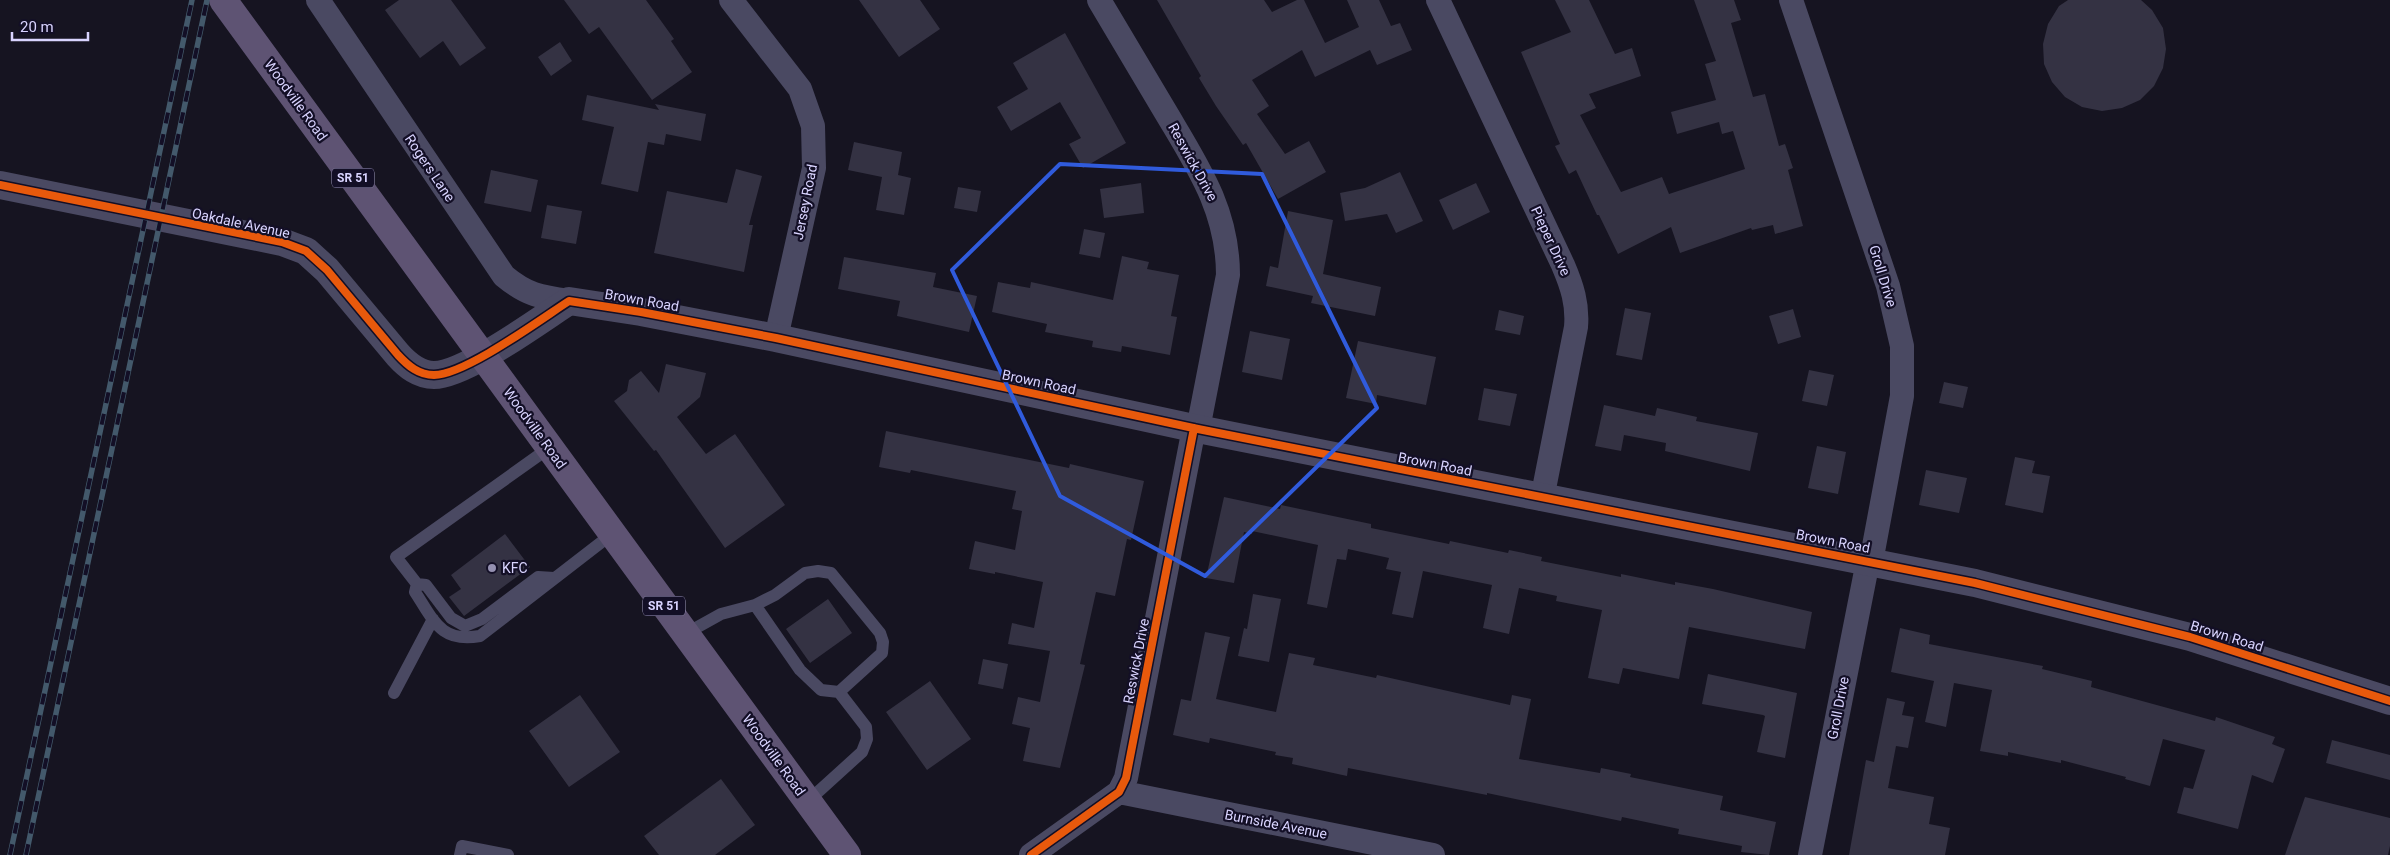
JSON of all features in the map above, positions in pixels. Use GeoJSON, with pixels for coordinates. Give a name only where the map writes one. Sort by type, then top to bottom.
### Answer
{"type":"FeatureCollection","features":[{"type":"Feature","properties":{"kind":"main road","name":"Woodville Road"},"geometry":{"type":"LineString","coordinates":[[223,0],[847,855]]}},
{"type":"Feature","properties":{"kind":"street","name":"Rogers Lane"},"geometry":{"type":"LineString","coordinates":[[318,0],[504,276],[520,290],[537,296],[569,301]]}},
{"type":"Feature","properties":{"kind":"street","name":"Jersey Road"},"geometry":{"type":"LineString","coordinates":[[731,0],[800,89],[813,126],[814,168],[776,338]]}},
{"type":"Feature","properties":{"kind":"street","name":"Reswick Drive"},"geometry":{"type":"LineString","coordinates":[[1099,0],[1200,170],[1216,202],[1224,226],[1228,253],[1228,275],[1126,778],[1119,792]]}},
{"type":"Feature","properties":{"kind":"street","name":"Pieper Drive"},"geometry":{"type":"LineString","coordinates":[[1438,0],[1572,286],[1577,311],[1576,327],[1542,499]]}},
{"type":"Feature","properties":{"kind":"street","name":"Groll Drive"},"geometry":{"type":"LineString","coordinates":[[1791,0],[1888,286],[1902,346],[1902,396],[1810,855]]}},
{"type":"Feature","properties":{"kind":"street","name":"Oakdale Avenue"},"geometry":{"type":"LineString","coordinates":[[0,185],[282,242],[306,251],[327,270],[398,356],[409,366],[422,373],[435,375],[447,372],[482,356]]}},
{"type":"Feature","properties":{"kind":"street"},"geometry":{"type":"LineString","coordinates":[[482,356],[569,301]]}},
{"type":"Feature","properties":{"kind":"street","name":"Brown Road"},"geometry":{"type":"LineString","coordinates":[[569,301],[641,312],[776,338],[1196,429],[1542,499],[1975,583],[2113,616],[2190,637],[2390,701]]}},
{"type":"Feature","properties":{"kind":"street"},"geometry":{"type":"LineString","coordinates":[[1031,855],[1119,792]]}},
{"type":"Feature","properties":{"kind":"street","name":"Burnside Avenue"},"geometry":{"type":"LineString","coordinates":[[1119,792],[1433,855]]}},
{"type":"Feature","properties":{"kind":"street"},"geometry":{"type":"LineString","coordinates":[[1321,833],[1336,855]]}},
{"type":"Feature","properties":{"kind":"lane"},"geometry":{"type":"LineString","coordinates":[[550,448],[396,557],[417,584],[426,585],[451,618],[465,626],[482,618],[538,577],[554,578]]}},
{"type":"Feature","properties":{"kind":"lane"},"geometry":{"type":"LineString","coordinates":[[417,584],[415,592],[442,630],[462,639],[480,636],[612,534]]}},
{"type":"Feature","properties":{"kind":"lane"},"geometry":{"type":"LineString","coordinates":[[685,634],[721,614],[755,605],[775,595],[805,573],[818,570],[831,573],[880,634],[883,642],[882,653],[839,692]]}},
{"type":"Feature","properties":{"kind":"lane"},"geometry":{"type":"LineString","coordinates":[[755,605],[800,670],[821,690],[839,692],[866,727],[867,739],[862,752],[808,801]]}},
{"type":"Feature","properties":{"kind":"lane"},"geometry":{"type":"LineString","coordinates":[[394,693],[433,619]]}},
{"type":"Feature","properties":{"kind":"lane"},"geometry":{"type":"LineString","coordinates":[[460,855],[462,846],[508,855]]}},
{"type":"Feature","properties":{"kind":"highlighted area"},"geometry":{"type":"Polygon","coordinates":[[[1060,164],[1262,174],[1377,408],[1205,576],[1060,496],[952,270],[1060,164]]]}},
{"type":"Feature","properties":{"kind":"building"},"geometry":{"type":"Polygon","coordinates":[[[399,0],[451,0],[486,48],[460,66],[443,41],[420,58],[385,10],[399,0]]]}},
{"type":"Feature","properties":{"kind":"building"},"geometry":{"type":"Polygon","coordinates":[[[564,0],[646,0],[674,39],[671,41],[692,72],[652,100],[599,27],[589,34],[564,0]]]}},
{"type":"Feature","properties":{"kind":"building"},"geometry":{"type":"Polygon","coordinates":[[[859,0],[920,0],[940,29],[899,57],[859,0]]]}},
{"type":"Feature","properties":{"kind":"building"},"geometry":{"type":"Polygon","coordinates":[[[1157,0],[1264,0],[1272,12],[1297,0],[1304,0],[1325,43],[1359,27],[1347,0],[1379,0],[1391,26],[1400,23],[1412,50],[1377,65],[1370,50],[1315,77],[1302,50],[1252,80],[1269,106],[1257,114],[1285,154],[1309,141],[1326,172],[1278,199],[1246,143],[1243,145],[1216,106],[1157,0]]]}},
{"type":"Feature","properties":{"kind":"building"},"geometry":{"type":"Polygon","coordinates":[[[1555,0],[1589,0],[1615,54],[1632,48],[1641,76],[1589,94],[1596,108],[1580,115],[1621,192],[1662,177],[1669,194],[1745,169],[1733,131],[1722,134],[1719,122],[1677,134],[1671,112],[1716,100],[1705,64],[1716,61],[1694,0],[1734,0],[1741,20],[1731,23],[1753,97],[1765,94],[1779,146],[1785,144],[1793,168],[1788,170],[1803,226],[1775,234],[1773,225],[1752,230],[1751,228],[1680,253],[1671,227],[1618,254],[1576,170],[1569,174],[1555,146],[1560,144],[1521,52],[1571,32],[1555,0]]]}},
{"type":"Feature","properties":{"kind":"building"},"geometry":{"type":"Polygon","coordinates":[[[2068,0],[2141,0],[2152,10],[2163,28],[2166,49],[2163,68],[2154,86],[2140,100],[2122,108],[2102,111],[2082,107],[2065,97],[2052,82],[2044,64],[2043,44],[2048,24],[2059,6],[2068,0]]]}},
{"type":"Feature","properties":{"kind":"building"},"geometry":{"type":"Polygon","coordinates":[[[1065,33],[1126,143],[1083,168],[1069,144],[1081,138],[1060,102],[1011,131],[997,107],[1028,89],[1013,63],[1065,33]]]}},
{"type":"Feature","properties":{"kind":"building"},"geometry":{"type":"Polygon","coordinates":[[[560,42],[572,61],[551,76],[538,57],[560,42]]]}},
{"type":"Feature","properties":{"kind":"building"},"geometry":{"type":"Polygon","coordinates":[[[587,95],[659,110],[655,104],[706,114],[701,141],[666,134],[664,145],[648,142],[638,192],[601,184],[614,127],[582,120],[587,95]]]}},
{"type":"Feature","properties":{"kind":"building"},"geometry":{"type":"Polygon","coordinates":[[[854,142],[902,152],[898,175],[911,178],[904,215],[876,210],[882,177],[848,170],[854,142]]]}},
{"type":"Feature","properties":{"kind":"building"},"geometry":{"type":"Polygon","coordinates":[[[736,169],[762,176],[749,225],[753,225],[744,272],[654,253],[667,191],[727,203],[736,169]]]}},
{"type":"Feature","properties":{"kind":"building"},"geometry":{"type":"Polygon","coordinates":[[[491,170],[538,180],[531,212],[484,203],[491,170]]]}},
{"type":"Feature","properties":{"kind":"building"},"geometry":{"type":"Polygon","coordinates":[[[1400,172],[1423,221],[1396,233],[1387,214],[1345,221],[1340,193],[1365,188],[1400,172]]]}},
{"type":"Feature","properties":{"kind":"building"},"geometry":{"type":"Polygon","coordinates":[[[1141,183],[1144,213],[1104,218],[1100,189],[1141,183]]]}},
{"type":"Feature","properties":{"kind":"building"},"geometry":{"type":"Polygon","coordinates":[[[1476,183],[1490,212],[1453,230],[1439,200],[1476,183]]]}},
{"type":"Feature","properties":{"kind":"building"},"geometry":{"type":"Polygon","coordinates":[[[958,187],[981,191],[977,212],[954,208],[958,187]]]}},
{"type":"Feature","properties":{"kind":"building"},"geometry":{"type":"Polygon","coordinates":[[[547,205],[582,211],[576,244],[541,238],[547,205]]]}},
{"type":"Feature","properties":{"kind":"building"},"geometry":{"type":"Polygon","coordinates":[[[1288,211],[1333,220],[1323,274],[1381,287],[1375,316],[1311,303],[1313,296],[1266,286],[1270,266],[1278,268],[1288,211]]]}},
{"type":"Feature","properties":{"kind":"building"},"geometry":{"type":"Polygon","coordinates":[[[1084,229],[1105,233],[1100,258],[1079,254],[1084,229]]]}},
{"type":"Feature","properties":{"kind":"building"},"geometry":{"type":"Polygon","coordinates":[[[1122,256],[1149,262],[1147,269],[1179,275],[1171,316],[1177,317],[1170,355],[1122,346],[1121,352],[1092,347],[1093,341],[1045,332],[1047,324],[992,312],[998,282],[1030,288],[1031,282],[1113,300],[1122,256]]]}},
{"type":"Feature","properties":{"kind":"building"},"geometry":{"type":"Polygon","coordinates":[[[844,257],[936,273],[933,287],[977,296],[969,332],[897,316],[900,301],[838,289],[844,257]]]}},
{"type":"Feature","properties":{"kind":"building"},"geometry":{"type":"Polygon","coordinates":[[[1625,308],[1651,313],[1642,360],[1616,355],[1625,308]]]}},
{"type":"Feature","properties":{"kind":"building"},"geometry":{"type":"Polygon","coordinates":[[[1793,309],[1801,337],[1778,344],[1769,316],[1793,309]]]}},
{"type":"Feature","properties":{"kind":"building"},"geometry":{"type":"Polygon","coordinates":[[[1499,310],[1524,316],[1520,335],[1495,330],[1499,310]]]}},
{"type":"Feature","properties":{"kind":"building"},"geometry":{"type":"Polygon","coordinates":[[[1250,331],[1290,339],[1282,380],[1242,372],[1250,331]]]}},
{"type":"Feature","properties":{"kind":"building"},"geometry":{"type":"Polygon","coordinates":[[[1358,341],[1436,357],[1426,405],[1377,395],[1376,404],[1346,398],[1358,341]]]}},
{"type":"Feature","properties":{"kind":"building"},"geometry":{"type":"Polygon","coordinates":[[[666,364],[706,373],[700,397],[677,417],[706,454],[735,434],[785,505],[725,548],[656,450],[654,451],[614,401],[627,391],[629,380],[641,371],[659,393],[666,364]]]}},
{"type":"Feature","properties":{"kind":"building"},"geometry":{"type":"Polygon","coordinates":[[[1809,370],[1834,375],[1827,406],[1802,401],[1809,370]]]}},
{"type":"Feature","properties":{"kind":"building"},"geometry":{"type":"Polygon","coordinates":[[[1944,382],[1968,387],[1963,408],[1939,403],[1944,382]]]}},
{"type":"Feature","properties":{"kind":"building"},"geometry":{"type":"Polygon","coordinates":[[[1484,388],[1517,394],[1510,426],[1478,420],[1484,388]]]}},
{"type":"Feature","properties":{"kind":"building"},"geometry":{"type":"Polygon","coordinates":[[[1604,405],[1655,416],[1657,408],[1697,417],[1696,421],[1758,433],[1750,471],[1665,451],[1666,443],[1624,435],[1621,451],[1595,446],[1604,405]]]}},
{"type":"Feature","properties":{"kind":"building"},"geometry":{"type":"Polygon","coordinates":[[[886,431],[1069,468],[1070,464],[1144,481],[1131,540],[1127,539],[1115,596],[1096,592],[1080,664],[1085,665],[1060,768],[1023,761],[1030,728],[1012,724],[1018,697],[1040,702],[1050,651],[1008,644],[1012,623],[1034,628],[1043,582],[995,572],[995,574],[969,569],[975,541],[1015,550],[1022,511],[1012,509],[1016,491],[911,470],[910,473],[879,467],[886,431]]]}},
{"type":"Feature","properties":{"kind":"building"},"geometry":{"type":"Polygon","coordinates":[[[1817,446],[1846,452],[1838,494],[1808,488],[1817,446]]]}},
{"type":"Feature","properties":{"kind":"building"},"geometry":{"type":"Polygon","coordinates":[[[2015,457],[2035,461],[2032,473],[2050,476],[2043,513],[2005,505],[2015,457]]]}},
{"type":"Feature","properties":{"kind":"building"},"geometry":{"type":"Polygon","coordinates":[[[1926,470],[1967,478],[1959,513],[1919,505],[1926,470]]]}},
{"type":"Feature","properties":{"kind":"building"},"geometry":{"type":"Polygon","coordinates":[[[1224,497],[1280,509],[1281,505],[1371,524],[1371,528],[1449,544],[1450,541],[1508,553],[1509,550],[1542,557],[1541,561],[1621,577],[1621,574],[1675,585],[1675,582],[1713,589],[1812,612],[1805,649],[1689,627],[1679,679],[1623,668],[1619,684],[1588,678],[1602,610],[1556,601],[1557,596],[1519,588],[1509,634],[1483,628],[1492,585],[1423,571],[1413,618],[1392,614],[1401,572],[1386,569],[1389,558],[1348,549],[1346,560],[1337,559],[1327,608],[1307,604],[1318,545],[1252,531],[1252,534],[1244,532],[1234,583],[1206,578],[1224,497]]]}},
{"type":"Feature","properties":{"kind":"building"},"geometry":{"type":"Polygon","coordinates":[[[505,534],[530,567],[464,616],[449,597],[461,589],[451,575],[505,534]]]}},
{"type":"Feature","properties":{"kind":"building"},"geometry":{"type":"Polygon","coordinates":[[[1253,594],[1281,599],[1269,662],[1238,656],[1244,628],[1247,629],[1253,594]]]}},
{"type":"Feature","properties":{"kind":"building"},"geometry":{"type":"Polygon","coordinates":[[[828,599],[852,633],[810,663],[786,629],[828,599]]]}},
{"type":"Feature","properties":{"kind":"building"},"geometry":{"type":"Polygon","coordinates":[[[1900,628],[1930,635],[1929,644],[2043,666],[2042,669],[2092,681],[2091,687],[2215,721],[2216,717],[2275,737],[2272,744],[2285,749],[2273,783],[2252,775],[2238,829],[2177,813],[2184,787],[2193,789],[2205,750],[2163,739],[2150,786],[2125,779],[2126,777],[2061,760],[2061,763],[2008,752],[2008,756],[1980,751],[1992,690],[1954,683],[1946,727],[1925,722],[1934,681],[1891,672],[1900,628]]]}},
{"type":"Feature","properties":{"kind":"building"},"geometry":{"type":"Polygon","coordinates":[[[1205,632],[1230,637],[1216,699],[1276,712],[1289,653],[1315,658],[1313,665],[1376,678],[1377,675],[1510,705],[1512,695],[1531,699],[1519,759],[1600,773],[1601,768],[1631,774],[1630,777],[1723,796],[1720,810],[1776,822],[1769,855],[1741,852],[1742,846],[1678,834],[1679,829],[1622,817],[1621,821],[1487,793],[1487,795],[1348,768],[1347,776],[1292,764],[1293,758],[1275,755],[1276,752],[1210,738],[1209,743],[1173,735],[1181,699],[1191,701],[1205,632]]]}},
{"type":"Feature","properties":{"kind":"building"},"geometry":{"type":"Polygon","coordinates":[[[983,659],[1008,664],[1003,689],[978,684],[983,659]]]}},
{"type":"Feature","properties":{"kind":"building"},"geometry":{"type":"Polygon","coordinates":[[[1708,674],[1797,693],[1785,758],[1757,752],[1765,716],[1702,704],[1708,674]]]}},
{"type":"Feature","properties":{"kind":"building"},"geometry":{"type":"Polygon","coordinates":[[[930,681],[971,739],[927,770],[886,712],[930,681]]]}},
{"type":"Feature","properties":{"kind":"building"},"geometry":{"type":"Polygon","coordinates":[[[580,695],[620,752],[569,787],[529,731],[580,695]]]}},
{"type":"Feature","properties":{"kind":"building"},"geometry":{"type":"Polygon","coordinates":[[[1887,698],[1905,702],[1902,715],[1914,717],[1908,748],[1896,746],[1888,788],[1934,797],[1929,824],[1950,828],[1945,855],[1849,855],[1866,760],[1874,762],[1887,698]]]}},
{"type":"Feature","properties":{"kind":"building"},"geometry":{"type":"Polygon","coordinates":[[[2332,740],[2390,755],[2390,780],[2326,763],[2332,740]]]}},
{"type":"Feature","properties":{"kind":"building"},"geometry":{"type":"Polygon","coordinates":[[[721,779],[755,825],[715,855],[659,855],[644,836],[721,779]]]}},
{"type":"Feature","properties":{"kind":"building"},"geometry":{"type":"Polygon","coordinates":[[[2305,797],[2390,818],[2390,846],[2388,855],[2285,855],[2305,797]]]}},
{"type":"Feature","properties":{"kind":"railway"},"geometry":{"type":"LineString","coordinates":[[10,855],[192,0]]}},
{"type":"Feature","properties":{"kind":"railway"},"geometry":{"type":"LineString","coordinates":[[26,855],[207,0]]}},
{"type":"Feature","properties":{"kind":"cycle path"},"geometry":{"type":"LineString","coordinates":[[0,185],[282,242],[306,251],[327,270],[402,359],[414,369],[429,375],[448,373],[483,356],[503,345],[569,301],[641,312],[776,338],[1198,429],[1975,583],[2190,637],[2390,701]]}},
{"type":"Feature","properties":{"kind":"cycle path"},"geometry":{"type":"LineString","coordinates":[[1031,855],[1119,792],[1126,778],[1194,428]]}},
{"type":"Feature","properties":{"kind":"place","name":"KFC"},"geometry":{"type":"Point","coordinates":[492,568]}}]}
